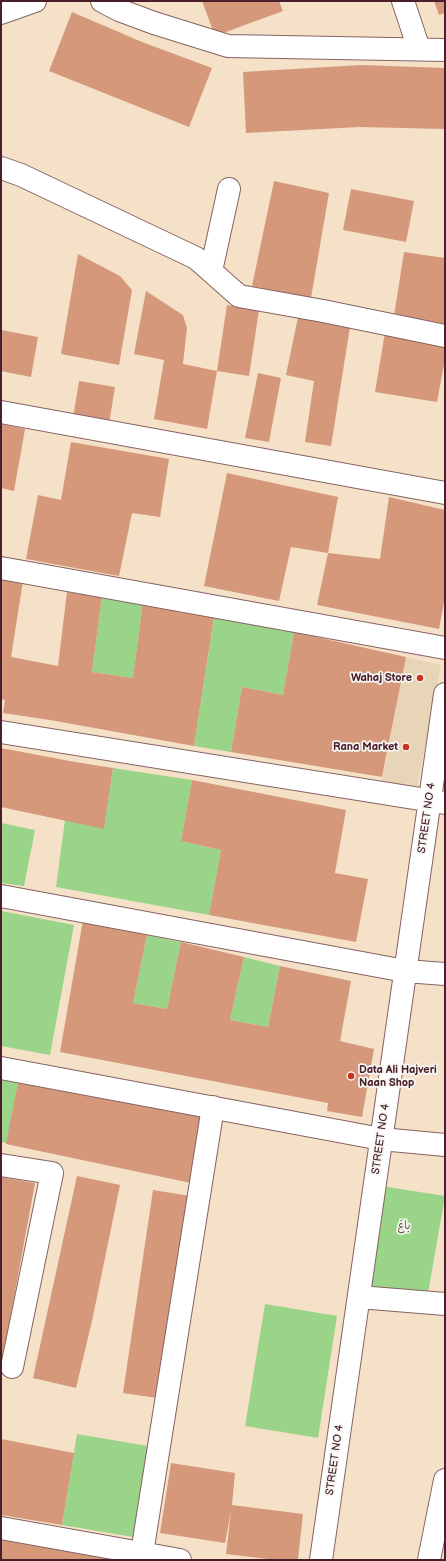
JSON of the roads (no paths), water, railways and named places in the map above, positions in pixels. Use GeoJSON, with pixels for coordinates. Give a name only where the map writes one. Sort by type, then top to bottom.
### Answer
{"type":"FeatureCollection","features":[{"type":"Feature","properties":{"kind":"street"},"geometry":{"type":"LineString","coordinates":[[1,13],[35,1]]}},
{"type":"Feature","properties":{"kind":"street"},"geometry":{"type":"LineString","coordinates":[[102,1],[119,10],[154,23],[228,46],[445,50]]}},
{"type":"Feature","properties":{"kind":"street"},"geometry":{"type":"LineString","coordinates":[[403,1],[420,49]]}},
{"type":"Feature","properties":{"kind":"street"},"geometry":{"type":"LineString","coordinates":[[1,168],[21,175],[196,258],[239,296],[323,311],[445,336]]}},
{"type":"Feature","properties":{"kind":"street"},"geometry":{"type":"LineString","coordinates":[[211,271],[229,189]]}},
{"type":"Feature","properties":{"kind":"street"},"geometry":{"type":"LineString","coordinates":[[1,412],[445,493]]}},
{"type":"Feature","properties":{"kind":"street"},"geometry":{"type":"LineString","coordinates":[[1,568],[445,648]]}},
{"type":"Feature","properties":{"kind":"street","name":"STREET NO 4"},"geometry":{"type":"LineString","coordinates":[[321,1560],[405,971],[437,802],[445,694]]}},
{"type":"Feature","properties":{"kind":"street"},"geometry":{"type":"LineString","coordinates":[[1,732],[437,802]]}},
{"type":"Feature","properties":{"kind":"street"},"geometry":{"type":"LineString","coordinates":[[1,896],[405,971],[445,974]]}},
{"type":"Feature","properties":{"kind":"street"},"geometry":{"type":"LineString","coordinates":[[1,1068],[381,1139],[445,1145]]}},
{"type":"Feature","properties":{"kind":"street"},"geometry":{"type":"LineString","coordinates":[[142,1553],[213,1107]]}},
{"type":"Feature","properties":{"kind":"street"},"geometry":{"type":"LineString","coordinates":[[1,1165],[52,1173],[12,1367]]}},
{"type":"Feature","properties":{"kind":"street"},"geometry":{"type":"LineString","coordinates":[[359,1297],[439,1301]]}},
{"type":"Feature","properties":{"kind":"street"},"geometry":{"type":"LineString","coordinates":[[428,1560],[445,1480]]}},
{"type":"Feature","properties":{"kind":"street"},"geometry":{"type":"LineString","coordinates":[[1,1528],[180,1560]]}},
{"type":"Feature","properties":{"kind":"place","name":"Wahaj Store"},"geometry":{"type":"Point","coordinates":[420,678]}},
{"type":"Feature","properties":{"kind":"place","name":"Rana Market"},"geometry":{"type":"Point","coordinates":[406,747]}},
{"type":"Feature","properties":{"kind":"place","name":"Data Ali Hajveri Naan Shop"},"geometry":{"type":"Point","coordinates":[351,1076]}},
{"type":"Feature","properties":{"kind":"park label","name":"باغ"},"geometry":{"type":"Point","coordinates":[404,1226]}}]}
